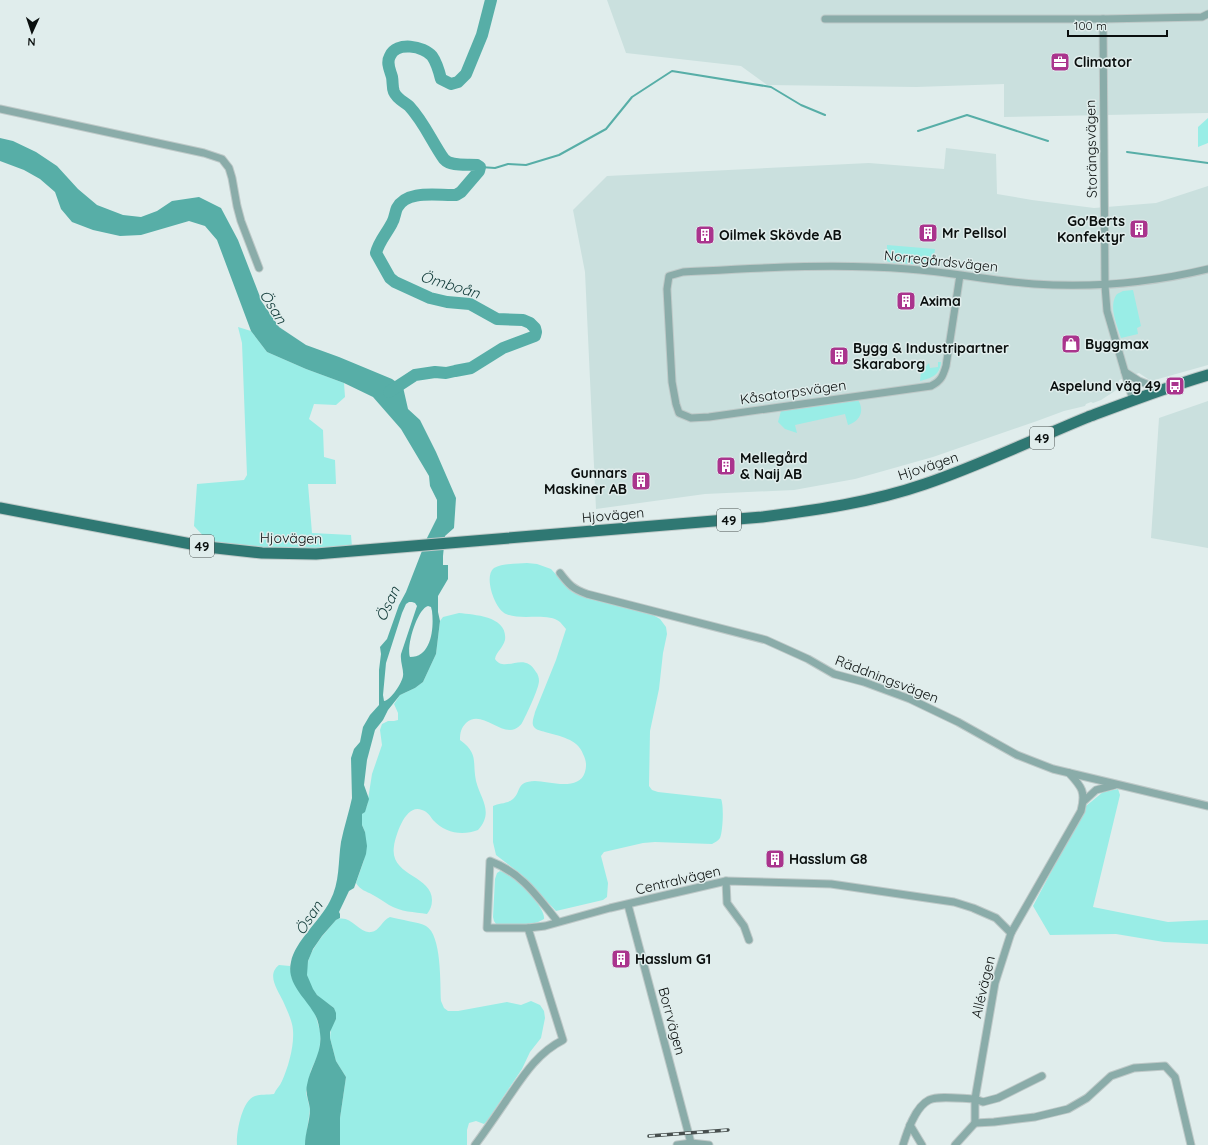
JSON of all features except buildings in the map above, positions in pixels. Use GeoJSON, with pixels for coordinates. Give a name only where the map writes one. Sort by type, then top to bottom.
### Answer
{"type":"FeatureCollection","features":[{"type":"Feature","properties":{"kind":"main road","name":"Hjovägen"},"geometry":{"type":"LineString","coordinates":[[0,508],[207,547],[262,553],[316,554],[407,548],[762,517],[815,511],[870,499],[924,484],[968,469],[1087,418],[1162,390],[1208,375]]}},
{"type":"Feature","properties":{"kind":"street"},"geometry":{"type":"LineString","coordinates":[[825,19],[1103,19],[1202,17],[1208,14]]}},
{"type":"Feature","properties":{"kind":"street","name":"Storängsvägen"},"geometry":{"type":"LineString","coordinates":[[1103,19],[1105,286],[1107,311],[1134,400]]}},
{"type":"Feature","properties":{"kind":"street"},"geometry":{"type":"LineString","coordinates":[[0,109],[204,153],[222,159],[231,172],[241,221],[259,268]]}},
{"type":"Feature","properties":{"kind":"street","name":"Norregårdsvägen"},"geometry":{"type":"LineString","coordinates":[[669,276],[683,272],[805,266],[896,268],[960,274],[1032,284],[1105,286],[1164,279],[1208,269]]}},
{"type":"Feature","properties":{"kind":"street","name":"Kåsatorpsvägen"},"geometry":{"type":"LineString","coordinates":[[669,276],[667,290],[672,382],[679,413],[691,418],[709,417],[931,386],[942,379],[946,366],[960,274]]}},
{"type":"Feature","properties":{"kind":"street"},"geometry":{"type":"LineString","coordinates":[[1125,372],[1139,381],[1162,390]]}},
{"type":"Feature","properties":{"kind":"street","name":"Räddningsvägen"},"geometry":{"type":"LineString","coordinates":[[560,573],[575,590],[587,594],[766,640],[808,658],[834,674],[864,682],[910,699],[958,722],[1017,755],[1054,769],[1208,806]]}},
{"type":"Feature","properties":{"kind":"street"},"geometry":{"type":"LineString","coordinates":[[1069,773],[1081,786],[1084,801]]}},
{"type":"Feature","properties":{"kind":"street","name":"Allévägen"},"geometry":{"type":"LineString","coordinates":[[975,1123],[975,1099],[995,983],[1011,933],[1081,811],[1084,801],[1096,790],[1116,784]]}},
{"type":"Feature","properties":{"kind":"street","name":"Centralvägen"},"geometry":{"type":"LineString","coordinates":[[558,922],[520,878],[503,866],[490,861],[486,928],[528,928],[558,922],[610,908],[726,881],[831,884],[954,902],[996,918],[1011,933]]}},
{"type":"Feature","properties":{"kind":"street"},"geometry":{"type":"LineString","coordinates":[[726,881],[727,903],[744,926],[749,940]]}},
{"type":"Feature","properties":{"kind":"street","name":"Borrvägen"},"geometry":{"type":"LineString","coordinates":[[628,905],[691,1143]]}},
{"type":"Feature","properties":{"kind":"street"},"geometry":{"type":"LineString","coordinates":[[475,1145],[529,1068],[545,1051],[563,1040],[528,928]]}},
{"type":"Feature","properties":{"kind":"street"},"geometry":{"type":"LineString","coordinates":[[955,1145],[975,1123],[1035,1117],[1068,1109],[1088,1098],[1111,1076],[1134,1068],[1165,1066],[1175,1077],[1191,1145]]}},
{"type":"Feature","properties":{"kind":"street"},"geometry":{"type":"LineString","coordinates":[[903,1145],[910,1125],[922,1106],[929,1100],[945,1098],[975,1099],[983,1102],[998,1098],[1042,1076]]}},
{"type":"Feature","properties":{"kind":"street"},"geometry":{"type":"LineString","coordinates":[[910,1125],[922,1145]]}},
{"type":"Feature","properties":{"kind":"street"},"geometry":{"type":"LineString","coordinates":[[677,1145],[691,1143],[709,1145]]}},
{"type":"Feature","properties":{"kind":"shaded area"},"geometry":{"type":"Polygon","coordinates":[[[607,0],[1208,0],[1208,113],[1004,117],[1004,84],[916,87],[767,85],[741,66],[626,53],[607,0]]]}},
{"type":"Feature","properties":{"kind":"shaded area"},"geometry":{"type":"Polygon","coordinates":[[[1208,118],[1208,143],[1198,147],[1198,127],[1208,118]]]}},
{"type":"Feature","properties":{"kind":"shaded area"},"geometry":{"type":"Polygon","coordinates":[[[0,138],[13,141],[36,152],[57,166],[78,189],[97,205],[123,215],[141,217],[157,211],[172,201],[199,197],[221,208],[238,240],[262,302],[279,327],[306,345],[392,379],[403,387],[408,409],[420,420],[456,498],[454,528],[445,536],[443,565],[448,565],[448,579],[438,596],[438,612],[440,621],[436,654],[423,682],[415,688],[400,695],[375,730],[367,760],[364,785],[369,799],[365,812],[362,814],[362,825],[365,832],[367,846],[366,854],[354,888],[349,891],[339,912],[340,918],[336,920],[322,936],[313,949],[308,961],[307,975],[313,989],[317,995],[334,1008],[336,1013],[336,1019],[330,1032],[330,1038],[336,1061],[346,1077],[340,1118],[340,1145],[305,1145],[310,1109],[307,1088],[320,1047],[320,1033],[315,1015],[297,989],[291,977],[291,962],[297,946],[326,909],[336,887],[341,842],[352,798],[351,758],[354,749],[360,742],[363,727],[370,715],[379,705],[380,647],[387,639],[399,605],[406,592],[427,538],[437,518],[437,500],[430,486],[429,476],[401,429],[373,397],[344,383],[306,369],[267,352],[251,331],[217,240],[205,226],[189,221],[141,235],[120,236],[93,230],[72,222],[61,209],[55,192],[40,179],[24,170],[0,161],[0,138]],[[409,602],[406,604],[402,613],[386,663],[383,695],[384,701],[390,698],[396,691],[403,676],[401,654],[417,606],[415,603],[409,602]],[[428,606],[420,614],[413,629],[409,652],[410,657],[417,656],[423,652],[430,640],[433,618],[431,607],[428,606]]]}},
{"type":"Feature","properties":{"kind":"shaded area"},"geometry":{"type":"Polygon","coordinates":[[[946,148],[996,154],[997,194],[1032,200],[1094,208],[1156,203],[1208,186],[1208,365],[1151,381],[1139,373],[1119,380],[1118,389],[1101,400],[1093,403],[1091,402],[1085,406],[1064,411],[933,457],[855,479],[794,490],[705,494],[596,509],[585,272],[573,210],[607,176],[869,163],[944,169],[946,148]]]}},
{"type":"Feature","properties":{"kind":"shaded area"},"geometry":{"type":"Polygon","coordinates":[[[887,245],[935,249],[933,266],[889,262],[887,261],[887,245]]]}},
{"type":"Feature","properties":{"kind":"shaded area"},"geometry":{"type":"Polygon","coordinates":[[[1133,290],[1141,326],[1137,328],[1138,334],[1121,338],[1113,310],[1114,299],[1117,294],[1123,291],[1133,290]]]}},
{"type":"Feature","properties":{"kind":"shaded area"},"geometry":{"type":"Polygon","coordinates":[[[238,327],[251,331],[267,352],[306,369],[344,383],[345,397],[336,405],[314,404],[309,419],[323,430],[324,457],[335,460],[336,484],[308,484],[312,533],[351,535],[352,547],[303,550],[265,549],[209,542],[194,526],[197,484],[244,480],[247,475],[242,343],[238,327]]]}},
{"type":"Feature","properties":{"kind":"shaded area"},"geometry":{"type":"Polygon","coordinates":[[[938,362],[941,362],[937,373],[928,379],[920,381],[921,372],[928,364],[929,363],[930,368],[938,367],[938,362]]]}},
{"type":"Feature","properties":{"kind":"shaded area"},"geometry":{"type":"Polygon","coordinates":[[[858,400],[861,408],[860,415],[856,421],[848,425],[845,414],[795,425],[797,433],[785,429],[778,422],[781,411],[858,400]]]}},
{"type":"Feature","properties":{"kind":"shaded area"},"geometry":{"type":"Polygon","coordinates":[[[1208,401],[1208,548],[1151,538],[1159,418],[1208,401]]]}},
{"type":"Feature","properties":{"kind":"shaded area"},"geometry":{"type":"Polygon","coordinates":[[[506,564],[537,564],[551,569],[572,592],[587,598],[653,615],[660,619],[666,627],[667,634],[663,653],[659,689],[650,731],[649,786],[652,790],[658,792],[721,799],[723,807],[721,835],[720,838],[712,844],[655,842],[643,843],[604,852],[601,856],[608,883],[607,897],[603,900],[556,911],[522,875],[496,855],[493,842],[493,806],[511,801],[524,783],[535,781],[570,784],[576,782],[582,778],[586,767],[584,756],[581,749],[577,745],[562,737],[538,730],[533,724],[535,712],[556,660],[566,629],[555,619],[542,617],[519,617],[506,614],[494,600],[490,585],[490,578],[491,572],[494,568],[506,564]]]}},
{"type":"Feature","properties":{"kind":"shaded area"},"geometry":{"type":"Polygon","coordinates":[[[459,613],[481,616],[496,621],[505,632],[505,640],[495,659],[499,663],[504,664],[520,662],[526,663],[537,673],[539,680],[532,702],[521,725],[516,729],[503,729],[484,720],[472,719],[466,723],[462,729],[460,740],[470,750],[474,758],[476,781],[486,812],[483,824],[478,830],[460,833],[448,830],[433,820],[426,812],[416,809],[407,815],[400,827],[395,841],[394,856],[398,864],[404,870],[425,885],[430,892],[432,904],[427,914],[398,909],[361,889],[356,883],[364,860],[365,832],[362,825],[362,814],[367,806],[372,774],[382,745],[380,730],[382,724],[388,721],[398,720],[398,713],[394,704],[400,695],[415,688],[423,682],[436,654],[440,621],[443,617],[459,613]]]}},
{"type":"Feature","properties":{"kind":"shaded area"},"geometry":{"type":"Polygon","coordinates":[[[1118,789],[1120,795],[1093,907],[1168,922],[1208,920],[1208,944],[1164,942],[1116,934],[1050,935],[1033,906],[1086,806],[1103,792],[1118,789]]]}},
{"type":"Feature","properties":{"kind":"shaded area"},"geometry":{"type":"Polygon","coordinates":[[[500,871],[513,877],[524,887],[542,910],[544,919],[539,922],[527,924],[496,924],[493,917],[495,879],[497,873],[500,871]]]}},
{"type":"Feature","properties":{"kind":"shaded area"},"geometry":{"type":"Polygon","coordinates":[[[390,917],[426,926],[431,931],[438,949],[441,1001],[444,1008],[448,1011],[458,1011],[507,1002],[521,1005],[531,1001],[540,1005],[544,1011],[545,1018],[541,1038],[530,1052],[522,1069],[487,1121],[484,1124],[476,1121],[469,1123],[467,1130],[467,1145],[340,1145],[340,1118],[346,1077],[336,1061],[330,1038],[331,1028],[336,1019],[334,1008],[316,994],[310,984],[307,974],[307,964],[316,946],[336,920],[346,919],[362,930],[371,932],[377,930],[387,918],[390,917]]]}},
{"type":"Feature","properties":{"kind":"shaded area"},"geometry":{"type":"Polygon","coordinates":[[[279,965],[290,966],[292,979],[315,1013],[321,1035],[319,1053],[311,1070],[306,1093],[310,1109],[305,1145],[237,1145],[239,1125],[243,1110],[250,1099],[255,1096],[274,1094],[285,1075],[291,1053],[293,1038],[292,1024],[273,978],[273,973],[279,965]]]}},
{"type":"Feature","properties":{"kind":"waterway","name":"Ömboån"},"geometry":{"type":"LineString","coordinates":[[389,392],[415,375],[435,372],[446,373],[471,368],[503,348],[535,336],[535,328],[530,323],[523,320],[497,319],[470,304],[447,302],[430,298],[395,282],[390,278],[376,253],[381,241],[393,221],[397,208],[402,202],[408,198],[416,196],[456,195],[461,192],[479,171],[480,167],[477,165],[459,165],[447,162],[444,159],[424,125],[409,106],[395,94],[388,64],[390,56],[393,51],[398,48],[410,47],[423,50],[434,59],[441,79],[451,84],[458,82],[466,74],[482,35],[491,0]]}},
{"type":"Feature","properties":{"kind":"waterway"},"geometry":{"type":"LineString","coordinates":[[480,167],[495,168],[508,164],[526,165],[559,155],[606,129],[632,97],[672,71],[771,87],[801,105],[825,115]]}},
{"type":"Feature","properties":{"kind":"waterway"},"geometry":{"type":"LineString","coordinates":[[918,131],[967,115],[1048,141]]}},
{"type":"Feature","properties":{"kind":"waterway"},"geometry":{"type":"LineString","coordinates":[[1127,152],[1208,163]]}},
{"type":"Feature","properties":{"kind":"railway"},"geometry":{"type":"LineString","coordinates":[[649,1136],[728,1130]]}},
{"type":"Feature","properties":{"kind":"place","name":"Climator"},"geometry":{"type":"Point","coordinates":[1060,62]}},
{"type":"Feature","properties":{"kind":"place","name":"Go'Berts Konfektyr"},"geometry":{"type":"Point","coordinates":[1139,229]}},
{"type":"Feature","properties":{"kind":"place","name":"Mr Pellsol"},"geometry":{"type":"Point","coordinates":[928,233]}},
{"type":"Feature","properties":{"kind":"place","name":"Oilmek Skövde AB"},"geometry":{"type":"Point","coordinates":[705,235]}},
{"type":"Feature","properties":{"kind":"place","name":"Axima"},"geometry":{"type":"Point","coordinates":[906,301]}},
{"type":"Feature","properties":{"kind":"place","name":"Byggmax"},"geometry":{"type":"Point","coordinates":[1071,344]}},
{"type":"Feature","properties":{"kind":"place","name":"Bygg & Industripartner Skaraborg"},"geometry":{"type":"Point","coordinates":[839,356]}},
{"type":"Feature","properties":{"kind":"place","name":"Aspelund väg 49"},"geometry":{"type":"Point","coordinates":[1175,386]}},
{"type":"Feature","properties":{"kind":"place","name":"Mellegård & Naij AB"},"geometry":{"type":"Point","coordinates":[726,466]}},
{"type":"Feature","properties":{"kind":"place","name":"Gunnars Maskiner AB"},"geometry":{"type":"Point","coordinates":[641,481]}},
{"type":"Feature","properties":{"kind":"place","name":"Hasslum G8"},"geometry":{"type":"Point","coordinates":[775,859]}},
{"type":"Feature","properties":{"kind":"place","name":"Hasslum G1"},"geometry":{"type":"Point","coordinates":[621,959]}},
{"type":"Feature","properties":{"kind":"water label","name":"Ösan"},"geometry":{"type":"Point","coordinates":[273,307]}},
{"type":"Feature","properties":{"kind":"water label","name":"Ösan"},"geometry":{"type":"Point","coordinates":[388,604]}},
{"type":"Feature","properties":{"kind":"water label","name":"Ösan"},"geometry":{"type":"Point","coordinates":[309,918]}}]}
